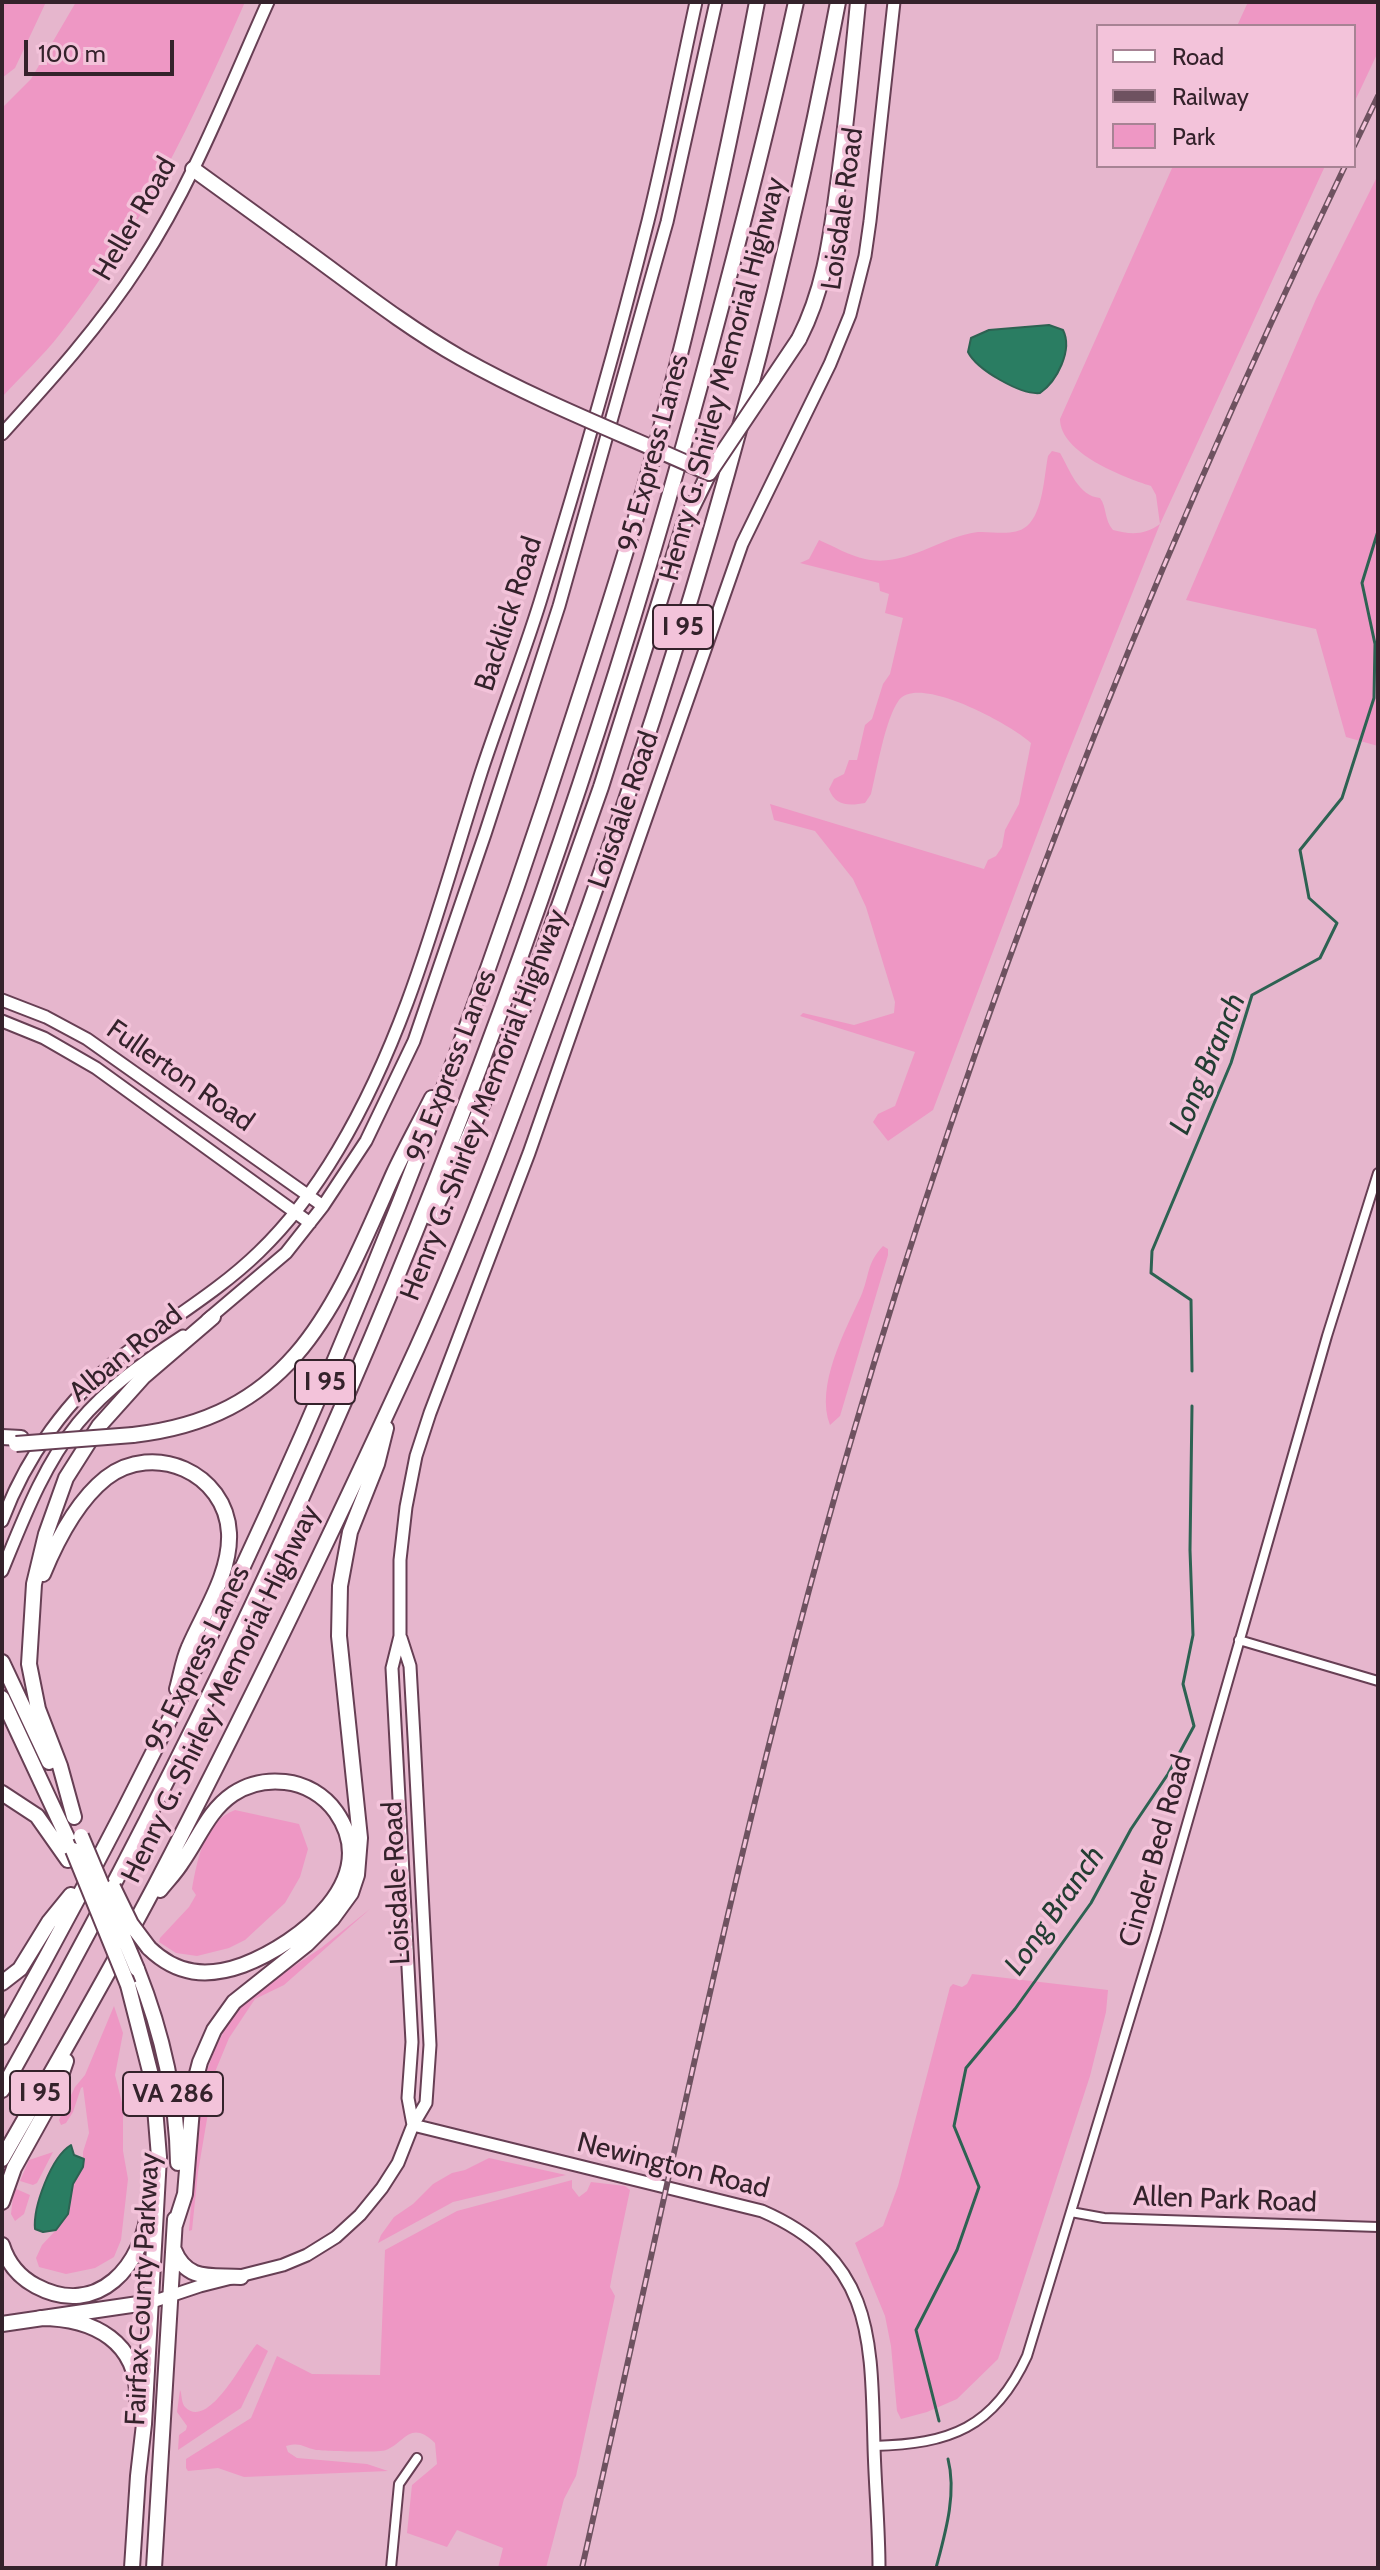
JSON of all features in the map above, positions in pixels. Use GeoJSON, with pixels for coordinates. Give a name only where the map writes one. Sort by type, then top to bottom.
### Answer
{"type":"FeatureCollection","features":[{"type":"Feature","properties":{"kind":"highway","name":"Henry G. Shirley Memorial Highway"},"geometry":{"type":"LineString","coordinates":[[2,2037],[169,1720],[251,1547],[396,1212],[463,1037],[518,888],[637,512],[705,249],[757,2]]}},
{"type":"Feature","properties":{"kind":"highway","name":"95 Express Lanes"},"geometry":{"type":"LineString","coordinates":[[2,2090],[81,1947],[205,1705],[295,1516],[386,1307],[454,1136],[581,784],[645,584],[748,206],[796,2]]}},
{"type":"Feature","properties":{"kind":"highway","name":"Henry G. Shirley Memorial Highway"},"geometry":{"type":"LineString","coordinates":[[2,2159],[137,1919],[261,1679],[417,1348],[502,1140],[589,907],[657,707],[717,516],[768,329],[805,168],[838,2]]}},
{"type":"Feature","properties":{"kind":"highway"},"geometry":{"type":"LineString","coordinates":[[386,1307],[457,1164],[521,1014],[601,787],[684,524],[709,473],[799,339],[812,314],[829,252],[847,126],[858,2]]}},
{"type":"Feature","properties":{"kind":"highway"},"geometry":{"type":"LineString","coordinates":[[193,169],[415,329],[458,356],[551,405],[709,473]]}},
{"type":"Feature","properties":{"kind":"highway"},"geometry":{"type":"LineString","coordinates":[[2,1437],[13,1442],[52,1440],[133,1435],[185,1426],[222,1412],[258,1391],[301,1351],[349,1275],[394,1173],[463,1037]]}},
{"type":"Feature","properties":{"kind":"highway"},"geometry":{"type":"LineString","coordinates":[[74,1817],[32,1684],[29,1643],[38,1564],[55,1505],[66,1478],[88,1440],[131,1389],[213,1317]]}},
{"type":"Feature","properties":{"kind":"highway"},"geometry":{"type":"LineString","coordinates":[[175,2225],[185,2194],[194,2085],[214,2030],[234,2002],[307,1944],[332,1919],[351,1893],[357,1875],[360,1847],[339,1636],[340,1586],[350,1532],[377,1464],[395,1392]]}},
{"type":"Feature","properties":{"kind":"highway"},"geometry":{"type":"LineString","coordinates":[[33,1605],[60,1537],[84,1501],[105,1479],[130,1465],[158,1462],[183,1467],[205,1481],[219,1498],[225,1512],[229,1542],[216,1589],[187,1651],[169,1720]]}},
{"type":"Feature","properties":{"kind":"highway","name":"Fairfax County Parkway"},"geometry":{"type":"LineString","coordinates":[[2,1662],[74,1817],[137,1969],[158,2026],[173,2097],[178,2171],[154,2568]]}},
{"type":"Feature","properties":{"kind":"highway","name":"Fairfax County Parkway"},"geometry":{"type":"LineString","coordinates":[[2,1698],[70,1855],[104,1921],[128,1985],[145,2045],[156,2102],[159,2175],[132,2568]]}},
{"type":"Feature","properties":{"kind":"highway"},"geometry":{"type":"LineString","coordinates":[[81,1836],[131,1924],[149,1948],[173,1967],[198,1974],[237,1967],[288,1942],[319,1917],[340,1889],[348,1861],[348,1842],[343,1824],[326,1801],[302,1786],[267,1782],[241,1789],[225,1800],[212,1815],[184,1860],[137,1919]]}},
{"type":"Feature","properties":{"kind":"highway"},"geometry":{"type":"LineString","coordinates":[[2,1793],[37,1816],[70,1855]]}},
{"type":"Feature","properties":{"kind":"highway"},"geometry":{"type":"LineString","coordinates":[[2,1983],[20,1969],[49,1922],[92,1870]]}},
{"type":"Feature","properties":{"kind":"highway"},"geometry":{"type":"LineString","coordinates":[[2,2202],[14,2168],[54,2096],[78,2027]]}},
{"type":"Feature","properties":{"kind":"highway"},"geometry":{"type":"LineString","coordinates":[[2,2245],[16,2272],[47,2291],[65,2296],[82,2295],[99,2290],[115,2280],[133,2259],[146,2227],[156,2102]]}},
{"type":"Feature","properties":{"kind":"highway"},"geometry":{"type":"LineString","coordinates":[[173,2248],[183,2267],[190,2273],[241,2277]]}},
{"type":"Feature","properties":{"kind":"highway"},"geometry":{"type":"LineString","coordinates":[[2,2324],[152,2302]]}},
{"type":"Feature","properties":{"kind":"highway"},"geometry":{"type":"LineString","coordinates":[[40,2318],[68,2319],[96,2328],[118,2345],[128,2359],[137,2393],[138,2476]]}},
{"type":"Feature","properties":{"kind":"main road","name":"Heller Road"},"geometry":{"type":"LineString","coordinates":[[2,434],[87,337],[148,251],[193,169],[268,2]]}},
{"type":"Feature","properties":{"kind":"main road","name":"Backlick Road"},"geometry":{"type":"LineString","coordinates":[[295,1212],[361,1109],[405,1013],[482,769],[531,629],[648,219],[696,2]]}},
{"type":"Feature","properties":{"kind":"main road","name":"Backlick Road"},"geometry":{"type":"LineString","coordinates":[[323,1206],[366,1141],[414,1041],[528,706],[653,276],[716,2]]}},
{"type":"Feature","properties":{"kind":"main road","name":"Loisdale Road"},"geometry":{"type":"LineString","coordinates":[[413,2125],[408,2098],[412,2053],[392,1668],[400,1636],[403,1535],[423,1433],[533,1141],[742,544],[830,364],[853,305],[870,221],[894,2]]}},
{"type":"Feature","properties":{"kind":"main road","name":"Fullerton Road"},"geometry":{"type":"LineString","coordinates":[[2,1000],[46,1017],[87,1039],[323,1206]]}},
{"type":"Feature","properties":{"kind":"main road","name":"Fullerton Road"},"geometry":{"type":"LineString","coordinates":[[2,1021],[44,1038],[96,1068],[310,1223]]}},
{"type":"Feature","properties":{"kind":"main road","name":"Alban Road"},"geometry":{"type":"LineString","coordinates":[[2,1571],[45,1473],[78,1423],[111,1390],[150,1359],[213,1317],[263,1274],[323,1206]]}},
{"type":"Feature","properties":{"kind":"main road","name":"Alban Road"},"geometry":{"type":"LineString","coordinates":[[2,1521],[31,1460],[55,1423],[80,1395],[119,1358],[203,1299],[245,1265],[295,1212]]}},
{"type":"Feature","properties":{"kind":"main road","name":"Loisdale Road"},"geometry":{"type":"LineString","coordinates":[[152,2302],[307,2255],[344,2230],[382,2188],[398,2163],[413,2125],[426,2103],[430,2045],[410,1666],[400,1636]]}},
{"type":"Feature","properties":{"kind":"main road","name":"Newington Road"},"geometry":{"type":"LineString","coordinates":[[413,2125],[762,2211],[807,2235],[825,2250],[839,2268],[863,2317],[872,2359],[879,2568]]}},
{"type":"Feature","properties":{"kind":"street","name":"Cinder Bed Road"},"geometry":{"type":"LineString","coordinates":[[874,2446],[936,2439],[977,2422],[1000,2403],[1010,2389],[1033,2340],[1156,1932],[1327,1336],[1378,1173]]}},
{"type":"Feature","properties":{"kind":"street"},"geometry":{"type":"LineString","coordinates":[[1239,1640],[1378,1681]]}},
{"type":"Feature","properties":{"kind":"street","name":"Allen Park Road"},"geometry":{"type":"LineString","coordinates":[[1071,2212],[1104,2218],[1378,2227]]}},
{"type":"Feature","properties":{"kind":"street"},"geometry":{"type":"LineString","coordinates":[[391,2568],[399,2484],[417,2458]]}},
{"type":"Feature","properties":{"kind":"green space"},"geometry":{"type":"Polygon","coordinates":[[[2,2],[46,2],[15,68],[2,78],[2,2]]]}},
{"type":"Feature","properties":{"kind":"green space"},"geometry":{"type":"Polygon","coordinates":[[[76,2],[245,2],[163,174],[115,256],[60,334],[2,397],[2,108],[31,79],[76,2]]]}},
{"type":"Feature","properties":{"kind":"green space"},"geometry":{"type":"Polygon","coordinates":[[[1248,2],[1378,2],[1378,52],[1356,99],[1356,24],[1238,24],[1248,2]]]}},
{"type":"Feature","properties":{"kind":"green space"},"geometry":{"type":"Polygon","coordinates":[[[1172,168],[1324,168],[1160,524],[1156,495],[1151,486],[1110,470],[1081,453],[1070,443],[1060,419],[1172,168]]]}},
{"type":"Feature","properties":{"kind":"green space"},"geometry":{"type":"Polygon","coordinates":[[[1378,175],[1378,746],[1346,737],[1316,629],[1186,600],[1316,299],[1378,175]]]}},
{"type":"Feature","properties":{"kind":"green space"},"geometry":{"type":"Polygon","coordinates":[[[1052,451],[1060,453],[1086,493],[1100,498],[1113,530],[1138,533],[1160,524],[1065,761],[933,1110],[888,1141],[873,1122],[878,1114],[895,1106],[915,1052],[800,1016],[803,1013],[854,1025],[894,1013],[895,1002],[866,907],[853,879],[815,831],[774,820],[770,804],[984,869],[988,860],[996,856],[1002,847],[1005,830],[1019,804],[1031,743],[1005,725],[965,705],[925,693],[910,694],[899,700],[894,709],[871,794],[865,803],[848,804],[835,799],[829,789],[834,779],[844,774],[849,760],[857,760],[865,725],[872,719],[883,684],[890,674],[903,618],[885,613],[889,594],[880,591],[879,583],[800,563],[809,559],[819,540],[853,556],[880,561],[908,556],[964,535],[1022,529],[1036,512],[1048,456],[1052,451]]]}},
{"type":"Feature","properties":{"kind":"green space"},"geometry":{"type":"Polygon","coordinates":[[[883,1246],[888,1249],[888,1255],[840,1416],[830,1425],[826,1393],[834,1359],[871,1264],[883,1246]]]}},
{"type":"Feature","properties":{"kind":"green space"},"geometry":{"type":"Polygon","coordinates":[[[235,1810],[299,1824],[308,1849],[300,1877],[285,1903],[245,1940],[229,1948],[197,1956],[176,1953],[159,1942],[160,1938],[196,1895],[192,1889],[194,1878],[209,1832],[224,1815],[235,1810]]]}},
{"type":"Feature","properties":{"kind":"green space"},"geometry":{"type":"Polygon","coordinates":[[[370,1909],[284,1985],[255,1999],[229,2038],[215,2072],[198,2172],[192,2230],[189,2231],[203,2083],[230,2019],[248,1997],[321,1948],[370,1909]]]}},
{"type":"Feature","properties":{"kind":"green space"},"geometry":{"type":"Polygon","coordinates":[[[972,1974],[1108,1990],[1106,2012],[1090,2076],[998,2359],[957,2399],[901,2419],[897,2411],[885,2316],[855,2243],[883,2226],[898,2186],[950,1987],[953,1984],[962,1987],[972,1974]]]}},
{"type":"Feature","properties":{"kind":"green space"},"geometry":{"type":"Polygon","coordinates":[[[114,2006],[123,2033],[115,2075],[123,2107],[123,2151],[128,2179],[121,2240],[114,2257],[95,2268],[66,2274],[39,2267],[36,2258],[42,2245],[56,2230],[69,2203],[75,2177],[83,2167],[83,2152],[89,2133],[83,2087],[66,2123],[61,2125],[59,2120],[75,2087],[85,2075],[114,2006]]]}},
{"type":"Feature","properties":{"kind":"green space"},"geometry":{"type":"Polygon","coordinates":[[[53,2152],[37,2183],[33,2185],[20,2181],[29,2160],[53,2152]]]}},
{"type":"Feature","properties":{"kind":"green space"},"geometry":{"type":"Polygon","coordinates":[[[489,2158],[566,2175],[453,2202],[378,2243],[394,2217],[433,2184],[489,2158]]]}},
{"type":"Feature","properties":{"kind":"green space"},"geometry":{"type":"Polygon","coordinates":[[[572,2180],[572,2188],[579,2197],[587,2191],[591,2182],[625,2186],[630,2190],[610,2287],[615,2296],[576,2476],[564,2499],[546,2568],[498,2568],[503,2548],[457,2530],[447,2547],[407,2533],[412,2485],[437,2464],[435,2443],[419,2433],[408,2435],[393,2447],[381,2451],[352,2452],[286,2446],[288,2452],[297,2458],[367,2464],[388,2471],[244,2477],[218,2468],[188,2471],[186,2459],[251,2418],[277,2356],[312,2374],[380,2375],[385,2250],[457,2211],[572,2180]]]}},
{"type":"Feature","properties":{"kind":"green space"},"geometry":{"type":"Polygon","coordinates":[[[14,2188],[30,2195],[24,2214],[15,2221],[11,2214],[14,2188]]]}},
{"type":"Feature","properties":{"kind":"green space"},"geometry":{"type":"Polygon","coordinates":[[[257,2344],[268,2351],[241,2408],[178,2450],[179,2435],[187,2426],[177,2412],[180,2390],[185,2407],[194,2412],[205,2409],[226,2389],[257,2344]]]}},
{"type":"Feature","properties":{"kind":"shaded area"},"geometry":{"type":"Polygon","coordinates":[[[1049,325],[1063,330],[1065,356],[1057,373],[1040,393],[1022,390],[1000,380],[980,366],[968,352],[971,338],[989,330],[1049,325]]]}},
{"type":"Feature","properties":{"kind":"shaded area"},"geometry":{"type":"Polygon","coordinates":[[[71,2145],[74,2155],[84,2159],[73,2184],[68,2214],[56,2230],[43,2232],[35,2229],[40,2196],[50,2171],[71,2145]]]}},
{"type":"Feature","properties":{"kind":"waterway","name":"Long Branch"},"geometry":{"type":"LineString","coordinates":[[1192,1371],[1191,1300],[1151,1273],[1152,1251],[1231,1063],[1252,995],[1320,958],[1337,923],[1309,898],[1300,850],[1342,798],[1374,698],[1375,644],[1362,583],[1378,531]]}},
{"type":"Feature","properties":{"kind":"waterway","name":"Long Branch"},"geometry":{"type":"LineString","coordinates":[[939,2421],[916,2330],[957,2250],[979,2187],[954,2126],[966,2068],[1015,2009],[1091,1903],[1131,1829],[1168,1774],[1194,1726],[1183,1684],[1193,1635],[1190,1550],[1192,1406]]}},
{"type":"Feature","properties":{"kind":"waterway","name":"Long Branch"},"geometry":{"type":"LineString","coordinates":[[936,2568],[951,2500],[948,2459]]}},
{"type":"Feature","properties":{"kind":"railway"},"geometry":{"type":"LineString","coordinates":[[1356,142],[1378,96]]}},
{"type":"Feature","properties":{"kind":"railway"},"geometry":{"type":"LineString","coordinates":[[582,2568],[740,1863],[811,1583],[900,1279],[1011,954],[1071,794],[1201,478],[1344,168]]}}]}
